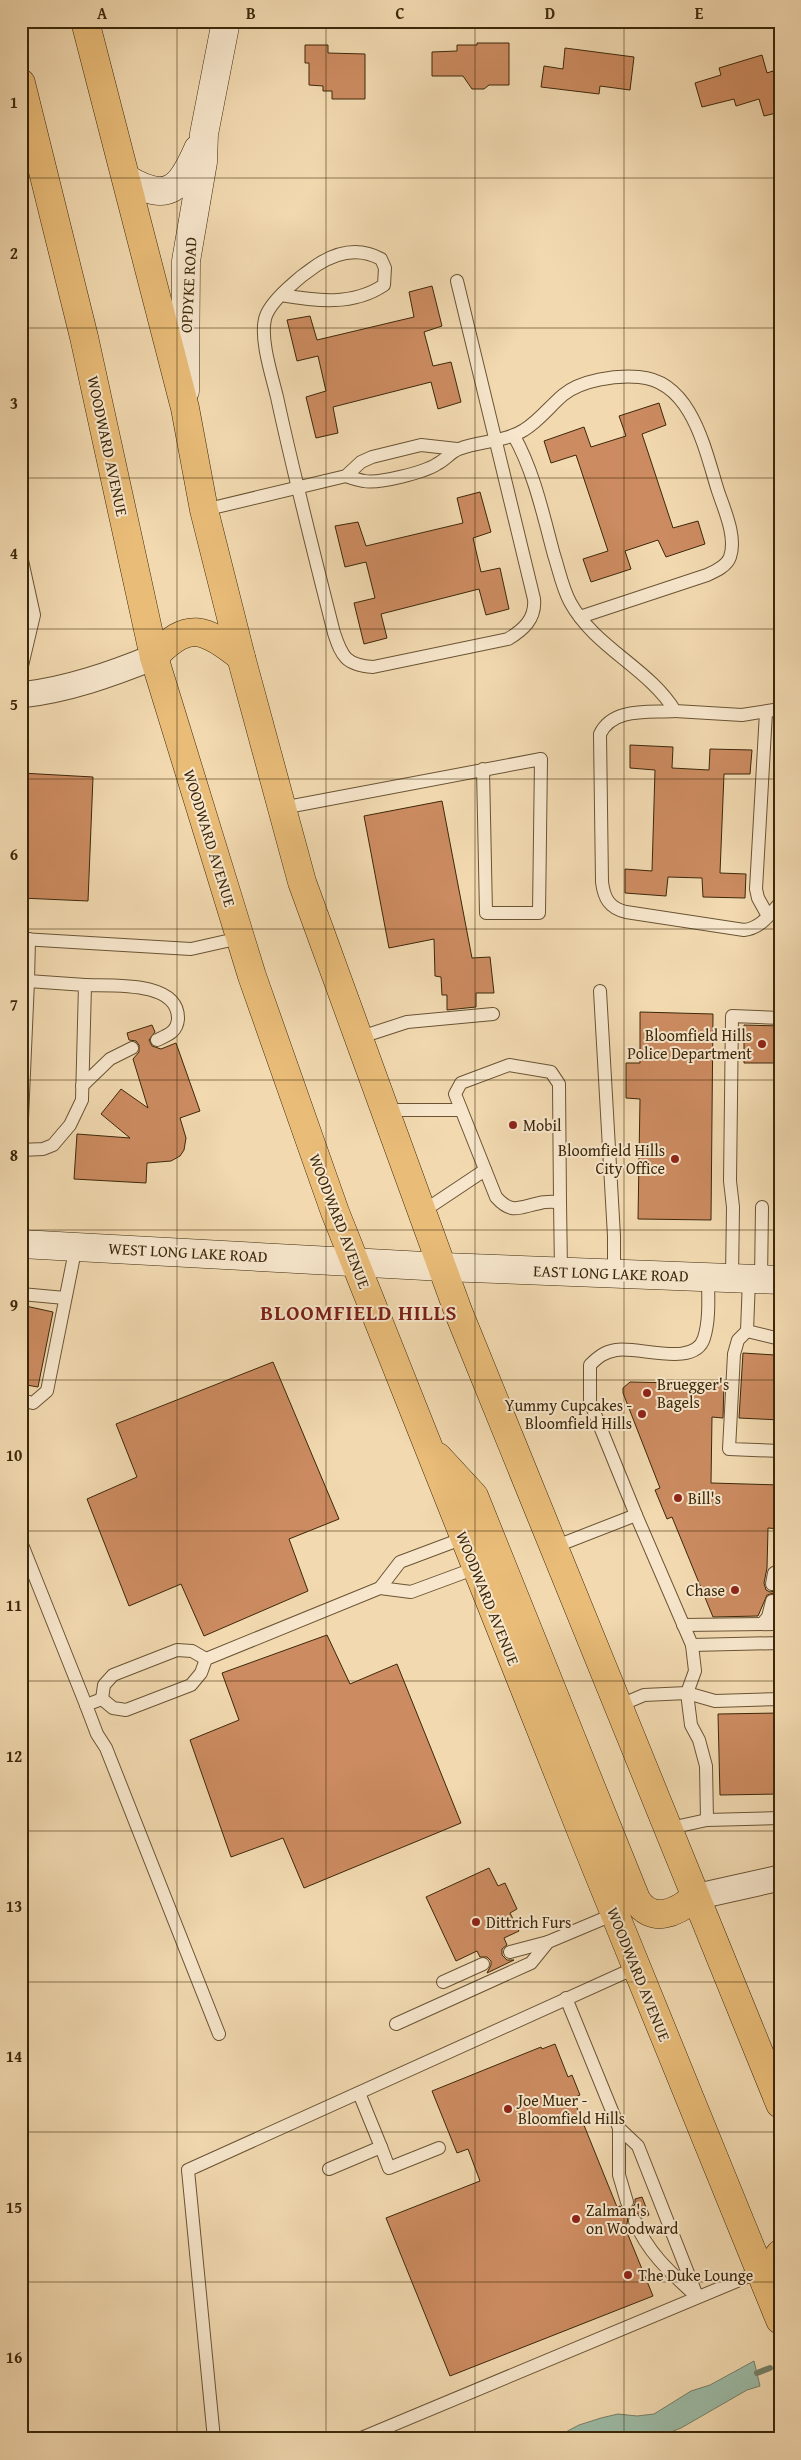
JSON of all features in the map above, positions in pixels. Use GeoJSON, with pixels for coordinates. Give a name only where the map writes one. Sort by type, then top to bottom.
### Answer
{"type":"FeatureCollection","features":[{"type":"Feature","properties":{"kind":"main road"},"geometry":{"type":"LineString","coordinates":[[75,21],[108,109]]}},
{"type":"Feature","properties":{"kind":"main road"},"geometry":{"type":"LineString","coordinates":[[85,21],[185,408],[204,510],[302,882],[443,1268],[780,2104]]}},
{"type":"Feature","properties":{"kind":"main road","name":"OPDYKE ROAD"},"geometry":{"type":"LineString","coordinates":[[185,408],[186,261],[203,162],[204,134],[226,21]]}},
{"type":"Feature","properties":{"kind":"main road","name":"WOODWARD AVENUE"},"geometry":{"type":"LineString","coordinates":[[21,83],[26,118],[84,337],[154,657],[240,938],[332,1204],[354,1262],[476,1568],[627,1910],[636,1967],[769,2270],[780,2320]]}},
{"type":"Feature","properties":{"kind":"main road","name":"OPDYKE ROAD"},"geometry":{"type":"LineString","coordinates":[[127,179],[144,189],[157,191],[179,184],[187,175],[204,134]]}},
{"type":"Feature","properties":{"kind":"main road"},"geometry":{"type":"LineString","coordinates":[[154,657],[170,640],[186,633],[202,633],[217,638],[242,657]]}},
{"type":"Feature","properties":{"kind":"main road","name":"WEST LONG LAKE ROAD"},"geometry":{"type":"LineString","coordinates":[[21,1244],[443,1268]]}},
{"type":"Feature","properties":{"kind":"main road","name":"EAST LONG LAKE ROAD"},"geometry":{"type":"LineString","coordinates":[[443,1268],[746,1279]]}},
{"type":"Feature","properties":{"kind":"main road"},"geometry":{"type":"LineString","coordinates":[[428,1447],[474,1496],[627,1910],[672,1913],[696,1897]]}},
{"type":"Feature","properties":{"kind":"street"},"geometry":{"type":"LineString","coordinates":[[21,695],[41,693],[120,671],[154,657]]}},
{"type":"Feature","properties":{"kind":"street"},"geometry":{"type":"LineString","coordinates":[[696,1897],[780,1878]]}},
{"type":"Feature","properties":{"kind":"lane"},"geometry":{"type":"LineString","coordinates":[[281,295],[325,302],[357,296],[376,290],[384,285],[386,268],[381,259],[372,254],[360,252],[343,253],[327,259],[313,268],[281,295],[266,314],[264,336],[298,488],[334,633],[343,656],[352,663],[362,666],[380,666],[508,639],[526,625],[534,613],[534,606],[457,281]]}},
{"type":"Feature","properties":{"kind":"lane"},"geometry":{"type":"LineString","coordinates":[[346,476],[365,482],[426,469],[458,449],[514,436],[525,430],[564,394],[576,386],[633,376],[651,379],[674,394],[691,416],[700,434],[731,536],[732,552],[728,561],[717,571],[580,617]]}},
{"type":"Feature","properties":{"kind":"lane"},"geometry":{"type":"LineString","coordinates":[[514,436],[529,467],[563,585],[580,617],[600,639],[666,697],[675,712]]}},
{"type":"Feature","properties":{"kind":"lane"},"geometry":{"type":"LineString","coordinates":[[204,510],[346,476],[361,462],[372,457],[421,445],[458,449]]}},
{"type":"Feature","properties":{"kind":"lane"},"geometry":{"type":"LineString","coordinates":[[21,556],[34,615],[21,670]]}},
{"type":"Feature","properties":{"kind":"lane"},"geometry":{"type":"LineString","coordinates":[[780,709],[742,715],[675,712],[622,715],[609,721],[600,734],[602,882],[605,898],[617,910],[744,930],[754,929],[780,903]]}},
{"type":"Feature","properties":{"kind":"lane"},"geometry":{"type":"LineString","coordinates":[[766,712],[756,889],[758,898],[768,916]]}},
{"type":"Feature","properties":{"kind":"lane"},"geometry":{"type":"LineString","coordinates":[[282,808],[483,769],[541,759],[539,913],[486,914],[483,769]]}},
{"type":"Feature","properties":{"kind":"lane"},"geometry":{"type":"LineString","coordinates":[[21,1141],[28,981],[25,939],[191,949],[240,938]]}},
{"type":"Feature","properties":{"kind":"lane"},"geometry":{"type":"LineString","coordinates":[[28,981],[147,989],[164,995],[173,1003],[178,1014],[177,1024],[169,1035],[157,1040]]}},
{"type":"Feature","properties":{"kind":"lane"},"geometry":{"type":"LineString","coordinates":[[21,1150],[43,1149],[53,1145],[60,1138],[82,1100],[85,985]]}},
{"type":"Feature","properties":{"kind":"lane"},"geometry":{"type":"LineString","coordinates":[[600,991],[614,1236],[614,1273]]}},
{"type":"Feature","properties":{"kind":"lane"},"geometry":{"type":"LineString","coordinates":[[358,1038],[407,1022],[493,1014]]}},
{"type":"Feature","properties":{"kind":"lane"},"geometry":{"type":"LineString","coordinates":[[780,1018],[732,1016],[730,1181],[746,1279],[747,1331],[738,1340],[734,1354],[729,1449],[780,1451]]}},
{"type":"Feature","properties":{"kind":"lane"},"geometry":{"type":"LineString","coordinates":[[82,1086],[110,1059],[132,1048]]}},
{"type":"Feature","properties":{"kind":"lane"},"geometry":{"type":"LineString","coordinates":[[560,1202],[542,1202],[517,1209],[505,1207],[496,1197],[460,1110],[456,1094],[461,1083],[509,1065],[551,1072],[559,1084],[562,1271]]}},
{"type":"Feature","properties":{"kind":"lane"},"geometry":{"type":"LineString","coordinates":[[384,1110],[460,1110]]}},
{"type":"Feature","properties":{"kind":"lane"},"geometry":{"type":"LineString","coordinates":[[422,1212],[484,1170]]}},
{"type":"Feature","properties":{"kind":"lane"},"geometry":{"type":"LineString","coordinates":[[707,1820],[706,1766],[699,1740],[691,1725],[687,1693],[695,1671],[692,1645],[590,1402],[590,1365],[602,1354],[617,1350],[685,1354],[698,1350],[704,1340],[706,1329],[746,1279],[762,1207]]}},
{"type":"Feature","properties":{"kind":"lane"},"geometry":{"type":"LineString","coordinates":[[21,1400],[33,1403],[47,1391],[76,1246]]}},
{"type":"Feature","properties":{"kind":"lane"},"geometry":{"type":"LineString","coordinates":[[21,1294],[65,1298]]}},
{"type":"Feature","properties":{"kind":"lane"},"geometry":{"type":"LineString","coordinates":[[747,1331],[780,1339]]}},
{"type":"Feature","properties":{"kind":"lane"},"geometry":{"type":"LineString","coordinates":[[554,1547],[636,1515]]}},
{"type":"Feature","properties":{"kind":"lane"},"geometry":{"type":"LineString","coordinates":[[380,1588],[400,1562],[464,1538]]}},
{"type":"Feature","properties":{"kind":"lane"},"geometry":{"type":"LineString","coordinates":[[21,1542],[97,1734],[106,1748],[218,2034]]}},
{"type":"Feature","properties":{"kind":"lane"},"geometry":{"type":"LineString","coordinates":[[102,1699],[113,1708],[126,1710],[191,1685],[201,1673],[206,1659],[380,1588],[411,1592],[476,1568]]}},
{"type":"Feature","properties":{"kind":"lane"},"geometry":{"type":"LineString","coordinates":[[772,1584],[774,1573],[780,1570]]}},
{"type":"Feature","properties":{"kind":"lane"},"geometry":{"type":"LineString","coordinates":[[762,1624],[768,1618],[772,1601]]}},
{"type":"Feature","properties":{"kind":"lane"},"geometry":{"type":"LineString","coordinates":[[683,1625],[774,1624],[780,1620]]}},
{"type":"Feature","properties":{"kind":"lane"},"geometry":{"type":"LineString","coordinates":[[692,1645],[780,1643]]}},
{"type":"Feature","properties":{"kind":"lane"},"geometry":{"type":"LineString","coordinates":[[102,1699],[104,1685],[113,1675],[177,1650],[192,1651],[206,1659]]}},
{"type":"Feature","properties":{"kind":"lane"},"geometry":{"type":"LineString","coordinates":[[618,1706],[644,1695],[687,1693],[715,1701],[780,1699]]}},
{"type":"Feature","properties":{"kind":"lane"},"geometry":{"type":"LineString","coordinates":[[86,1704],[102,1699]]}},
{"type":"Feature","properties":{"kind":"lane"},"geometry":{"type":"LineString","coordinates":[[670,1828],[707,1820],[780,1818]]}},
{"type":"Feature","properties":{"kind":"lane"},"geometry":{"type":"LineString","coordinates":[[510,1952],[548,1942],[627,1910]]}},
{"type":"Feature","properties":{"kind":"lane"},"geometry":{"type":"LineString","coordinates":[[396,2024],[531,1963],[548,1942]]}},
{"type":"Feature","properties":{"kind":"lane"},"geometry":{"type":"LineString","coordinates":[[442,1982],[483,1964]]}},
{"type":"Feature","properties":{"kind":"lane"},"geometry":{"type":"LineString","coordinates":[[214,2439],[188,2170],[636,1967]]}},
{"type":"Feature","properties":{"kind":"lane"},"geometry":{"type":"LineString","coordinates":[[566,1998],[619,2128],[620,2176],[627,2202]]}},
{"type":"Feature","properties":{"kind":"lane"},"geometry":{"type":"LineString","coordinates":[[359,2093],[389,2168],[439,2148]]}},
{"type":"Feature","properties":{"kind":"lane"},"geometry":{"type":"LineString","coordinates":[[619,2128],[638,2146],[697,2296]]}},
{"type":"Feature","properties":{"kind":"lane"},"geometry":{"type":"LineString","coordinates":[[329,2169],[381,2147]]}},
{"type":"Feature","properties":{"kind":"lane"},"geometry":{"type":"LineString","coordinates":[[635,2221],[641,2236],[652,2252],[697,2296]]}},
{"type":"Feature","properties":{"kind":"lane"},"geometry":{"type":"LineString","coordinates":[[359,2439],[697,2296],[769,2270]]}},
{"type":"Feature","properties":{"kind":"shaded area"},"geometry":{"type":"Polygon","coordinates":[[[754,2361],[760,2386],[747,2390],[681,2428],[653,2439],[559,2439],[562,2434],[579,2425],[601,2418],[618,2414],[637,2416],[654,2414],[691,2391],[710,2385],[754,2361]]]}},
{"type":"Feature","properties":{"kind":"building"},"geometry":{"type":"Polygon","coordinates":[[[477,43],[509,43],[509,85],[489,85],[484,89],[472,89],[463,76],[432,76],[432,52],[457,51],[457,45],[477,45],[477,43]]]}},
{"type":"Feature","properties":{"kind":"building"},"geometry":{"type":"Polygon","coordinates":[[[305,45],[328,45],[328,53],[365,54],[365,99],[332,99],[332,91],[323,91],[323,86],[309,85],[309,63],[305,63],[305,45]]]}},
{"type":"Feature","properties":{"kind":"building"},"geometry":{"type":"Polygon","coordinates":[[[565,48],[634,57],[630,90],[600,86],[599,94],[541,87],[544,66],[563,69],[565,48]]]}},
{"type":"Feature","properties":{"kind":"building"},"geometry":{"type":"Polygon","coordinates":[[[762,55],[767,73],[773,71],[780,93],[780,112],[764,116],[759,99],[736,106],[734,99],[702,107],[695,83],[721,75],[719,68],[762,55]]]}},
{"type":"Feature","properties":{"kind":"building"},"geometry":{"type":"Polygon","coordinates":[[[432,286],[442,326],[424,332],[433,366],[451,362],[461,402],[438,409],[431,382],[333,407],[338,433],[316,438],[306,397],[326,391],[318,356],[297,361],[287,320],[310,316],[317,340],[414,317],[409,292],[432,286]]]}},
{"type":"Feature","properties":{"kind":"building"},"geometry":{"type":"Polygon","coordinates":[[[659,403],[666,425],[642,434],[673,528],[698,521],[705,544],[666,557],[658,540],[625,551],[631,569],[591,582],[583,559],[608,551],[576,455],[551,463],[544,441],[584,427],[591,447],[626,436],[619,416],[659,403]]]}},
{"type":"Feature","properties":{"kind":"building"},"geometry":{"type":"Polygon","coordinates":[[[480,492],[491,532],[473,538],[481,572],[500,568],[509,609],[486,615],[479,589],[381,614],[387,638],[364,644],[354,603],[375,598],[366,562],[345,567],[335,526],[358,522],[366,546],[463,523],[457,498],[480,492]]]}},
{"type":"Feature","properties":{"kind":"building"},"geometry":{"type":"Polygon","coordinates":[[[630,745],[673,747],[672,768],[709,770],[710,749],[752,750],[750,774],[724,774],[720,873],[746,874],[745,898],[703,897],[702,878],[668,877],[666,896],[625,893],[625,869],[652,871],[655,770],[630,768],[630,745]]]}},
{"type":"Feature","properties":{"kind":"building"},"geometry":{"type":"Polygon","coordinates":[[[21,773],[93,777],[88,901],[21,898],[21,773]]]}},
{"type":"Feature","properties":{"kind":"building"},"geometry":{"type":"Polygon","coordinates":[[[442,801],[472,958],[490,957],[494,993],[476,993],[476,1007],[447,1010],[447,995],[442,995],[441,977],[435,976],[434,939],[389,948],[364,816],[442,801]]]}},
{"type":"Feature","properties":{"kind":"building","name":"Bloomfield Hills City Office"},"geometry":{"type":"Polygon","coordinates":[[[640,1012],[713,1014],[711,1220],[638,1219],[640,1099],[626,1098],[626,1063],[640,1063],[640,1012]]]}},
{"type":"Feature","properties":{"kind":"building"},"geometry":{"type":"Polygon","coordinates":[[[152,1025],[155,1032],[149,1040],[152,1046],[161,1049],[176,1043],[200,1111],[180,1118],[186,1138],[184,1150],[180,1156],[171,1161],[147,1163],[146,1183],[74,1179],[77,1134],[130,1138],[101,1114],[121,1089],[148,1108],[133,1059],[139,1052],[139,1045],[136,1041],[129,1040],[127,1033],[152,1025]]]}},
{"type":"Feature","properties":{"kind":"building","name":"Bloomfield Hills Police Department"},"geometry":{"type":"Polygon","coordinates":[[[744,1025],[780,1026],[780,1063],[744,1063],[744,1025]]]}},
{"type":"Feature","properties":{"kind":"building"},"geometry":{"type":"Polygon","coordinates":[[[21,1305],[53,1312],[38,1387],[21,1384],[21,1305]]]}},
{"type":"Feature","properties":{"kind":"building"},"geometry":{"type":"Polygon","coordinates":[[[743,1353],[775,1355],[775,1363],[780,1363],[780,1420],[739,1418],[743,1353]]]}},
{"type":"Feature","properties":{"kind":"building"},"geometry":{"type":"Polygon","coordinates":[[[273,1362],[339,1519],[289,1539],[308,1591],[204,1636],[181,1584],[129,1606],[87,1499],[137,1477],[116,1424],[273,1362]]]}},
{"type":"Feature","properties":{"kind":"building"},"geometry":{"type":"Polygon","coordinates":[[[630,1382],[724,1384],[723,1418],[712,1417],[711,1483],[780,1485],[780,1529],[768,1528],[767,1568],[764,1583],[766,1590],[770,1592],[775,1591],[780,1586],[780,1599],[774,1593],[767,1595],[758,1616],[713,1617],[672,1517],[667,1519],[655,1490],[660,1488],[623,1393],[623,1388],[630,1382]]]}},
{"type":"Feature","properties":{"kind":"building"},"geometry":{"type":"Polygon","coordinates":[[[327,1635],[350,1684],[397,1664],[461,1823],[304,1888],[283,1838],[231,1857],[190,1740],[239,1720],[222,1673],[327,1635]]]}},
{"type":"Feature","properties":{"kind":"building"},"geometry":{"type":"Polygon","coordinates":[[[780,1713],[780,1794],[720,1795],[718,1714],[780,1713]]]}},
{"type":"Feature","properties":{"kind":"building","name":"Dittrich Furs"},"geometry":{"type":"Polygon","coordinates":[[[489,1868],[498,1886],[505,1883],[517,1909],[510,1913],[519,1931],[504,1938],[507,1945],[502,1949],[502,1955],[507,1960],[514,1960],[487,1973],[491,1961],[487,1957],[480,1957],[477,1951],[456,1961],[426,1897],[489,1868]]]}},
{"type":"Feature","properties":{"kind":"building"},"geometry":{"type":"Polygon","coordinates":[[[555,2044],[568,2077],[572,2075],[580,2095],[573,2098],[617,2207],[620,2206],[625,2210],[630,2210],[635,2204],[635,2199],[642,2197],[649,2215],[642,2218],[639,2214],[632,2213],[628,2217],[627,2224],[624,2225],[653,2296],[450,2376],[386,2218],[480,2181],[468,2149],[457,2153],[432,2091],[541,2047],[542,2049],[555,2044]]]}},
{"type":"Feature","properties":{"kind":"waterway"},"geometry":{"type":"LineString","coordinates":[[21,2355],[21,2364]]}},
{"type":"Feature","properties":{"kind":"waterway"},"geometry":{"type":"LineString","coordinates":[[757,2373],[770,2368]]}},
{"type":"Feature","properties":{"kind":"waterway"},"geometry":{"type":"LineString","coordinates":[[21,2434],[22,2439]]}},
{"type":"Feature","properties":{"kind":"place","name":"Bloomfield Hills Police Department"},"geometry":{"type":"Point","coordinates":[762,1044]}},
{"type":"Feature","properties":{"kind":"place","name":"Mobil"},"geometry":{"type":"Point","coordinates":[513,1125]}},
{"type":"Feature","properties":{"kind":"place","name":"Bloomfield Hills City Office"},"geometry":{"type":"Point","coordinates":[675,1159]}},
{"type":"Feature","properties":{"kind":"place","name":"Bruegger's Bagels"},"geometry":{"type":"Point","coordinates":[647,1393]}},
{"type":"Feature","properties":{"kind":"place","name":"Yummy Cupcakes - Bloomfield Hills"},"geometry":{"type":"Point","coordinates":[642,1414]}},
{"type":"Feature","properties":{"kind":"place","name":"Bill's"},"geometry":{"type":"Point","coordinates":[678,1498]}},
{"type":"Feature","properties":{"kind":"place","name":"Chase"},"geometry":{"type":"Point","coordinates":[735,1590]}},
{"type":"Feature","properties":{"kind":"place","name":"Dittrich Furs"},"geometry":{"type":"Point","coordinates":[476,1922]}},
{"type":"Feature","properties":{"kind":"place","name":"Joe Muer - Bloomfield Hills"},"geometry":{"type":"Point","coordinates":[508,2109]}},
{"type":"Feature","properties":{"kind":"place","name":"Zalman's on Woodward"},"geometry":{"type":"Point","coordinates":[576,2219]}},
{"type":"Feature","properties":{"kind":"place","name":"The Duke Lounge"},"geometry":{"type":"Point","coordinates":[628,2275]}},
{"type":"Feature","properties":{"kind":"district","name":"BLOOMFIELD HILLS"},"geometry":{"type":"Point","coordinates":[359,1313]}}]}
